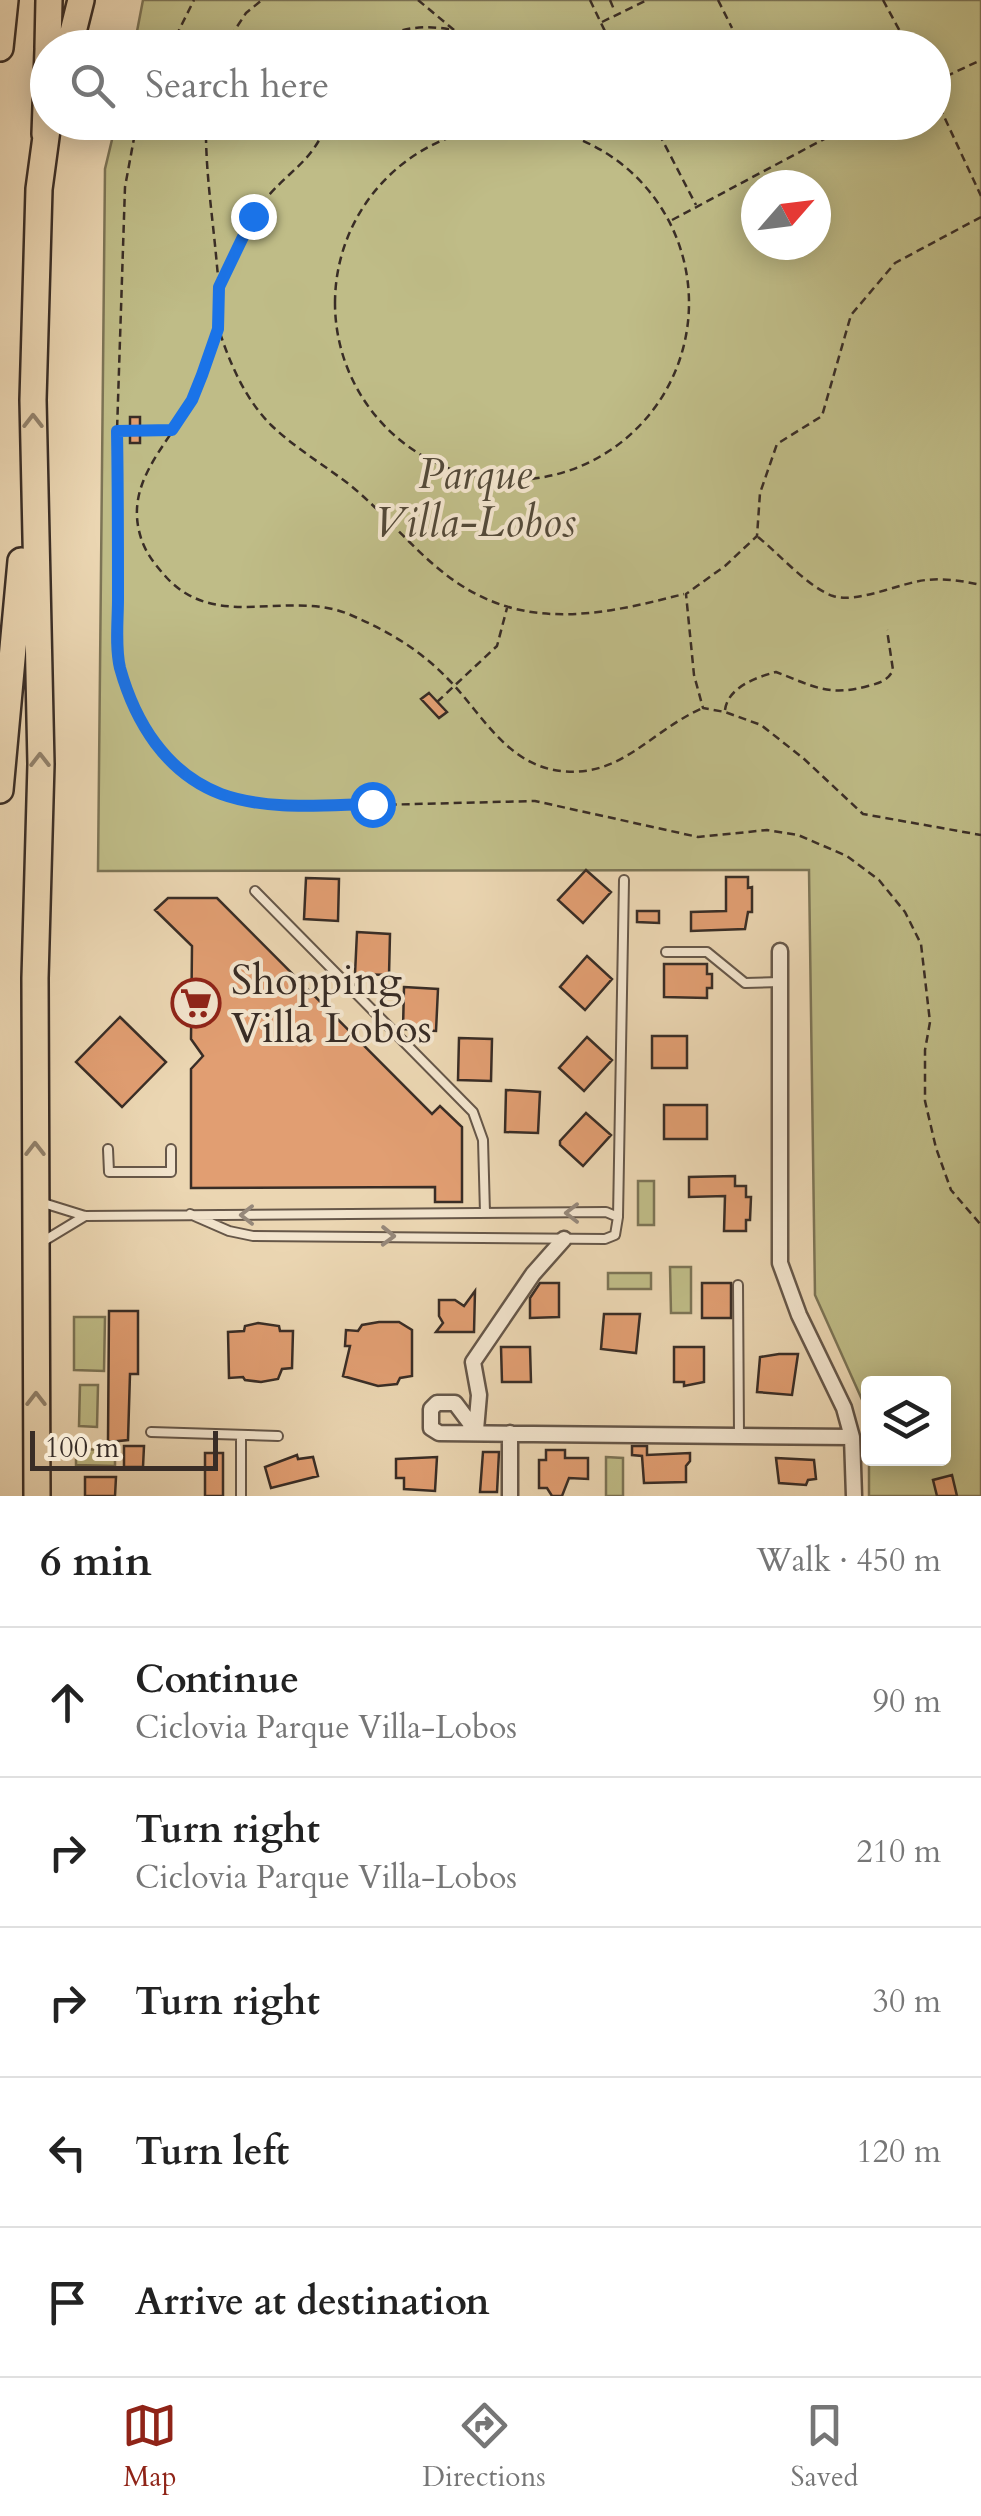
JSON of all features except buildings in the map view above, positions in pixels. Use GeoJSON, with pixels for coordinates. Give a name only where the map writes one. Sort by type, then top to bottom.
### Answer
{"type":"FeatureCollection","features":[{"type":"Feature","properties":{"kind":"highway"},"geometry":{"type":"LineString","coordinates":[[0,48],[5,0]]}},
{"type":"Feature","properties":{"kind":"highway"},"geometry":{"type":"LineString","coordinates":[[48,30],[49,0]]}},
{"type":"Feature","properties":{"kind":"highway"},"geometry":{"type":"LineString","coordinates":[[74,30],[81,0]]}},
{"type":"Feature","properties":{"kind":"highway"},"geometry":{"type":"LineString","coordinates":[[37,1496],[35,978],[41,764],[34,518],[36,260],[45,140]]}},
{"type":"Feature","properties":{"kind":"highway"},"geometry":{"type":"LineString","coordinates":[[0,790],[22,546],[34,518]]}},
{"type":"Feature","properties":{"kind":"street"},"geometry":{"type":"LineString","coordinates":[[780,951],[780,1263],[799,1314],[844,1408],[852,1436],[854,1496]]}},
{"type":"Feature","properties":{"kind":"street"},"geometry":{"type":"LineString","coordinates":[[564,1238],[533,1274],[473,1362],[480,1395],[476,1430],[852,1436]]}},
{"type":"Feature","properties":{"kind":"street"},"geometry":{"type":"LineString","coordinates":[[510,1433],[510,1496]]}},
{"type":"Feature","properties":{"kind":"lane"},"geometry":{"type":"LineString","coordinates":[[190,1214],[229,1231],[253,1236],[611,1238],[618,1228],[624,880]]}},
{"type":"Feature","properties":{"kind":"lane"},"geometry":{"type":"LineString","coordinates":[[255,891],[473,1112],[483,1140],[485,1214]]}},
{"type":"Feature","properties":{"kind":"lane"},"geometry":{"type":"LineString","coordinates":[[666,952],[707,952],[745,983],[780,982]]}},
{"type":"Feature","properties":{"kind":"lane"},"geometry":{"type":"LineString","coordinates":[[108,1150],[109,1172],[171,1172],[171,1149]]}},
{"type":"Feature","properties":{"kind":"lane"},"geometry":{"type":"LineString","coordinates":[[35,1200],[85,1216],[606,1212],[618,1217]]}},
{"type":"Feature","properties":{"kind":"lane"},"geometry":{"type":"LineString","coordinates":[[444,1214],[444,1238]]}},
{"type":"Feature","properties":{"kind":"lane"},"geometry":{"type":"LineString","coordinates":[[36,1246],[85,1216]]}},
{"type":"Feature","properties":{"kind":"lane"},"geometry":{"type":"LineString","coordinates":[[738,1285],[739,1436]]}},
{"type":"Feature","properties":{"kind":"lane"},"geometry":{"type":"LineString","coordinates":[[151,1432],[278,1436]]}},
{"type":"Feature","properties":{"kind":"lane"},"geometry":{"type":"LineString","coordinates":[[241,1434],[241,1496]]}},
{"type":"Feature","properties":{"kind":"path"},"geometry":{"type":"LineString","coordinates":[[179,30],[194,0]]}},
{"type":"Feature","properties":{"kind":"path"},"geometry":{"type":"LineString","coordinates":[[235,30],[246,13],[262,0]]}},
{"type":"Feature","properties":{"kind":"path"},"geometry":{"type":"LineString","coordinates":[[418,0],[454,30]]}},
{"type":"Feature","properties":{"kind":"path"},"geometry":{"type":"LineString","coordinates":[[590,0],[605,30]]}},
{"type":"Feature","properties":{"kind":"path"},"geometry":{"type":"LineString","coordinates":[[610,0],[616,15]]}},
{"type":"Feature","properties":{"kind":"path"},"geometry":{"type":"LineString","coordinates":[[601,22],[648,0]]}},
{"type":"Feature","properties":{"kind":"path"},"geometry":{"type":"LineString","coordinates":[[718,0],[732,28]]}},
{"type":"Feature","properties":{"kind":"path"},"geometry":{"type":"LineString","coordinates":[[883,0],[899,30]]}},
{"type":"Feature","properties":{"kind":"path"},"geometry":{"type":"LineString","coordinates":[[400,30],[454,30]]}},
{"type":"Feature","properties":{"kind":"path"},"geometry":{"type":"LineString","coordinates":[[951,74],[981,60]]}},
{"type":"Feature","properties":{"kind":"path"},"geometry":{"type":"LineString","coordinates":[[951,132],[981,196]]}},
{"type":"Feature","properties":{"kind":"path"},"geometry":{"type":"LineString","coordinates":[[134,140],[125,188],[117,431],[119,664],[138,717],[170,762],[224,795],[281,804],[534,801],[698,837],[782,832],[848,856],[879,880],[905,912],[921,944],[930,1022],[925,1050],[925,1101],[936,1148],[952,1190],[981,1225]]}},
{"type":"Feature","properties":{"kind":"path"},"geometry":{"type":"LineString","coordinates":[[207,140],[219,287],[218,329],[192,400],[146,470],[138,521],[142,542],[154,564],[183,594],[228,608],[297,603],[348,613],[414,649],[455,686],[488,728],[535,764],[559,771],[614,765],[677,719],[703,708],[761,725],[863,814],[981,834]]}},
{"type":"Feature","properties":{"kind":"path"},"geometry":{"type":"LineString","coordinates":[[219,287],[253,216],[270,194],[306,162],[318,140]]}},
{"type":"Feature","properties":{"kind":"path"},"geometry":{"type":"LineString","coordinates":[[444,140],[423,148],[378,183],[348,232],[334,287],[338,344],[360,398],[401,443],[454,472],[514,482],[573,472],[626,442],[665,396],[687,339],[688,278],[670,220],[636,174],[582,140]]}},
{"type":"Feature","properties":{"kind":"path"},"geometry":{"type":"LineString","coordinates":[[662,140],[696,206]]}},
{"type":"Feature","properties":{"kind":"path"},"geometry":{"type":"LineString","coordinates":[[670,220],[822,140]]}},
{"type":"Feature","properties":{"kind":"path"},"geometry":{"type":"LineString","coordinates":[[218,329],[232,371],[270,424],[381,512],[442,574],[481,598],[508,606],[560,614],[620,610],[686,594],[757,536],[760,493],[777,444],[822,416],[851,314],[895,263],[981,217]]}},
{"type":"Feature","properties":{"kind":"path"},"geometry":{"type":"LineString","coordinates":[[117,431],[172,430]]}},
{"type":"Feature","properties":{"kind":"path"},"geometry":{"type":"LineString","coordinates":[[757,536],[821,590],[835,597],[852,598],[925,580],[981,585]]}},
{"type":"Feature","properties":{"kind":"path"},"geometry":{"type":"LineString","coordinates":[[686,594],[694,674],[703,708]]}},
{"type":"Feature","properties":{"kind":"path"},"geometry":{"type":"LineString","coordinates":[[437,702],[497,646],[508,606]]}},
{"type":"Feature","properties":{"kind":"path"},"geometry":{"type":"LineString","coordinates":[[725,712],[726,700],[744,684],[776,672],[846,693],[880,683],[891,677],[893,670],[887,630]]}},
{"type":"Feature","properties":{"kind":"green space","name":"Parque Villa-Lobos"},"geometry":{"type":"Polygon","coordinates":[[[143,0],[981,0],[981,1496],[869,1496],[869,1466],[951,1466],[951,1376],[861,1376],[861,1397],[815,1295],[809,870],[98,871],[105,169],[112,140],[951,140],[951,30],[137,30],[143,0]]]}},
{"type":"Feature","properties":{"kind":"green space"},"geometry":{"type":"Polygon","coordinates":[[[638,1181],[654,1181],[654,1225],[638,1225],[638,1181]]]}},
{"type":"Feature","properties":{"kind":"green space"},"geometry":{"type":"Polygon","coordinates":[[[670,1267],[691,1267],[691,1313],[671,1313],[670,1267]]]}},
{"type":"Feature","properties":{"kind":"green space"},"geometry":{"type":"Polygon","coordinates":[[[608,1273],[651,1273],[651,1289],[608,1289],[608,1273]]]}},
{"type":"Feature","properties":{"kind":"green space"},"geometry":{"type":"Polygon","coordinates":[[[74,1317],[105,1317],[104,1371],[74,1370],[74,1317]]]}},
{"type":"Feature","properties":{"kind":"green space"},"geometry":{"type":"Polygon","coordinates":[[[80,1385],[98,1385],[97,1427],[79,1426],[80,1385]]]}},
{"type":"Feature","properties":{"kind":"green space"},"geometry":{"type":"Polygon","coordinates":[[[76,1449],[115,1450],[115,1466],[76,1465],[76,1449]]]}},
{"type":"Feature","properties":{"kind":"green space"},"geometry":{"type":"Polygon","coordinates":[[[606,1457],[623,1458],[623,1496],[606,1496],[606,1457]]]}},
{"type":"Feature","properties":{"kind":"place","name":"Shopping Villa Lobos"},"geometry":{"type":"Point","coordinates":[196,1003]}},
{"type":"Feature","properties":{"kind":"route"},"geometry":{"type":"LineString","coordinates":[[253,216],[219,287],[218,329],[192,400],[172,430],[117,431],[119,664],[138,717],[150,736],[163,755],[201,784],[224,795],[298,806],[372,804]]}}]}
